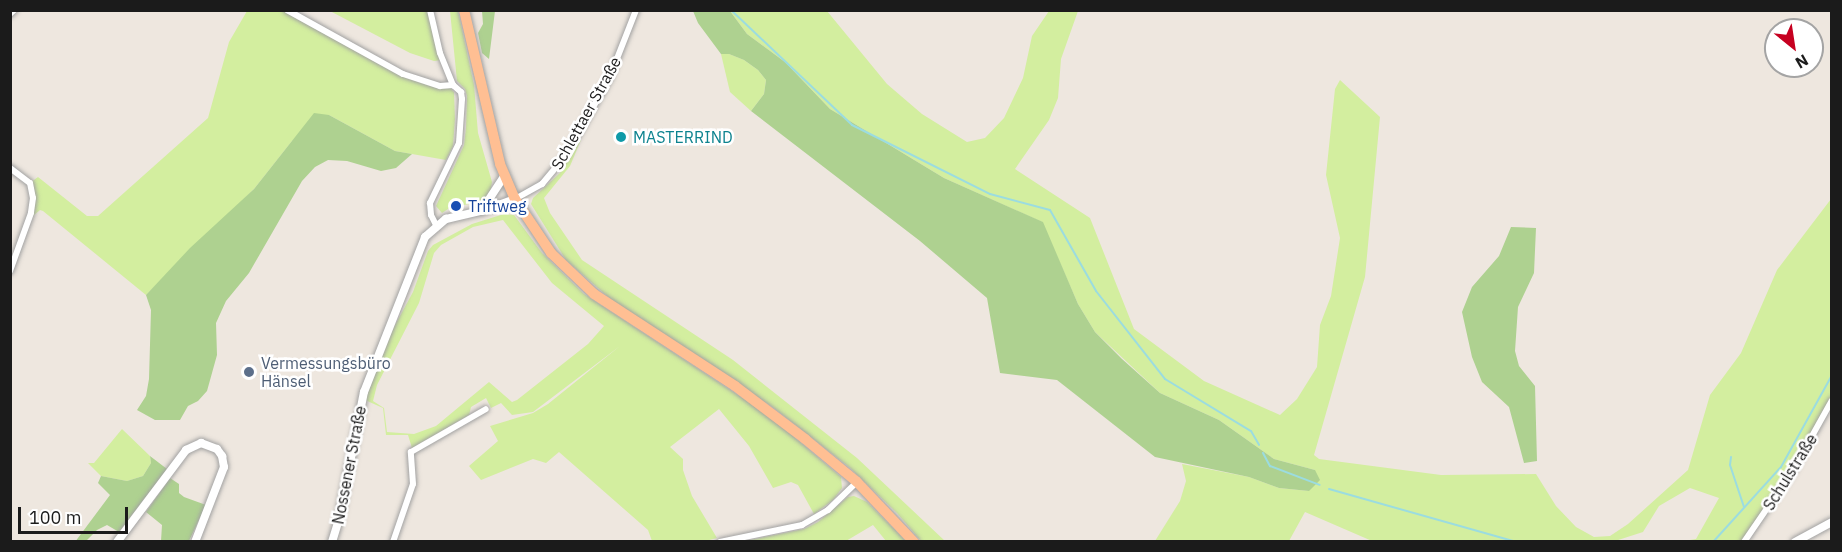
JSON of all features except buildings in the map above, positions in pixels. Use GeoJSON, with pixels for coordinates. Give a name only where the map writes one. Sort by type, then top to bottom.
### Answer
{"type":"FeatureCollection","features":[{"type":"Feature","properties":{"kind":"main road"},"geometry":{"type":"LineString","coordinates":[[464,10],[496,150],[504,175],[515,199],[551,253],[594,294],[735,386],[857,482],[914,542]]}},
{"type":"Feature","properties":{"kind":"street"},"geometry":{"type":"LineString","coordinates":[[10,14],[14,10]]}},
{"type":"Feature","properties":{"kind":"street"},"geometry":{"type":"LineString","coordinates":[[287,10],[403,74],[440,86],[453,85]]}},
{"type":"Feature","properties":{"kind":"street"},"geometry":{"type":"LineString","coordinates":[[430,10],[440,53],[453,85],[461,92],[462,99],[462,129],[453,157],[430,203],[431,215],[436,225],[446,219],[482,211],[515,199]]}},
{"type":"Feature","properties":{"kind":"street","name":"Schlettaer Straße"},"geometry":{"type":"LineString","coordinates":[[515,199],[542,184],[564,157],[609,79],[636,10]]}},
{"type":"Feature","properties":{"kind":"street"},"geometry":{"type":"LineString","coordinates":[[10,168],[30,183],[33,194],[31,213],[10,271]]}},
{"type":"Feature","properties":{"kind":"street"},"geometry":{"type":"LineString","coordinates":[[482,211],[504,175]]}},
{"type":"Feature","properties":{"kind":"street","name":"Nossener Straße"},"geometry":{"type":"LineString","coordinates":[[332,542],[339,519],[359,407],[419,248],[436,225]]}},
{"type":"Feature","properties":{"kind":"street","name":"Schulstraße"},"geometry":{"type":"LineString","coordinates":[[1744,542],[1792,472],[1832,400]]}},
{"type":"Feature","properties":{"kind":"street"},"geometry":{"type":"LineString","coordinates":[[393,542],[413,484],[411,452],[486,409]]}},
{"type":"Feature","properties":{"kind":"street"},"geometry":{"type":"LineString","coordinates":[[117,542],[186,450],[201,443],[217,449],[222,456],[224,467],[195,542]]}},
{"type":"Feature","properties":{"kind":"street"},"geometry":{"type":"LineString","coordinates":[[720,542],[802,525],[828,510],[857,482]]}},
{"type":"Feature","properties":{"kind":"street"},"geometry":{"type":"LineString","coordinates":[[1795,542],[1832,522]]}},
{"type":"Feature","properties":{"kind":"green space"},"geometry":{"type":"Polygon","coordinates":[[[247,11],[287,11],[425,83],[453,85],[451,89],[454,92],[455,119],[453,146],[446,160],[395,151],[329,115],[292,141],[254,189],[146,295],[43,211],[40,210],[33,216],[30,183],[38,177],[87,216],[98,216],[208,118],[229,42],[247,11]]]}},
{"type":"Feature","properties":{"kind":"green space"},"geometry":{"type":"Polygon","coordinates":[[[330,11],[430,11],[443,60],[434,61],[410,53],[330,11]]]}},
{"type":"Feature","properties":{"kind":"green space"},"geometry":{"type":"Polygon","coordinates":[[[450,11],[458,11],[474,85],[478,133],[492,182],[490,193],[482,202],[451,207],[442,213],[436,206],[464,145],[466,128],[467,96],[465,89],[457,81],[450,11]]]}},
{"type":"Feature","properties":{"kind":"green space"},"geometry":{"type":"Polygon","coordinates":[[[482,11],[495,11],[489,59],[482,53],[478,33],[483,24],[482,11]]]}},
{"type":"Feature","properties":{"kind":"green space"},"geometry":{"type":"Polygon","coordinates":[[[693,11],[730,11],[747,34],[785,62],[830,109],[944,178],[1043,222],[1078,304],[1095,332],[1122,359],[1160,393],[1219,420],[1274,459],[1315,470],[1320,480],[1309,491],[1279,488],[1249,477],[1155,457],[1057,380],[1000,373],[987,298],[920,241],[751,111],[764,94],[766,80],[758,70],[744,60],[729,54],[721,54],[698,23],[693,11]]]}},
{"type":"Feature","properties":{"kind":"green space"},"geometry":{"type":"Polygon","coordinates":[[[730,11],[827,11],[887,84],[922,114],[967,142],[985,138],[1004,118],[1023,78],[1032,36],[1049,11],[1078,11],[1061,59],[1058,98],[1049,120],[1015,169],[1090,218],[1134,329],[1204,381],[1280,415],[1297,399],[1317,367],[1320,325],[1331,296],[1340,238],[1326,175],[1335,89],[1340,80],[1380,117],[1365,277],[1314,455],[1319,459],[1441,475],[1536,474],[1556,506],[1576,527],[1594,537],[1610,536],[1628,524],[1688,470],[1710,395],[1741,353],[1777,270],[1831,199],[1831,400],[1792,472],[1744,541],[1684,541],[1696,539],[1719,498],[1690,488],[1659,506],[1643,532],[1615,541],[1372,541],[1305,512],[1289,541],[1155,541],[1180,501],[1186,481],[1182,464],[1249,477],[1279,488],[1309,491],[1315,470],[1274,459],[1219,420],[1160,393],[1095,332],[1078,304],[1042,222],[944,178],[830,109],[785,62],[747,34],[730,11]]]}},
{"type":"Feature","properties":{"kind":"green space"},"geometry":{"type":"Polygon","coordinates":[[[721,54],[729,54],[744,60],[758,70],[766,80],[764,94],[751,111],[730,92],[721,54]]]}},
{"type":"Feature","properties":{"kind":"green space"},"geometry":{"type":"Polygon","coordinates":[[[314,113],[329,115],[395,151],[412,154],[396,168],[381,171],[347,161],[328,160],[315,167],[302,181],[249,273],[226,301],[216,323],[217,355],[207,391],[198,401],[188,406],[180,420],[155,420],[137,410],[146,396],[149,379],[151,310],[146,295],[190,248],[254,189],[314,113]]]}},
{"type":"Feature","properties":{"kind":"green space"},"geometry":{"type":"Polygon","coordinates":[[[581,140],[570,166],[544,198],[550,213],[582,260],[733,360],[857,458],[945,541],[921,541],[897,513],[849,467],[774,408],[614,302],[566,260],[531,204],[533,198],[560,173],[577,141],[581,140]]]}},
{"type":"Feature","properties":{"kind":"green space"},"geometry":{"type":"Polygon","coordinates":[[[504,214],[514,215],[542,253],[584,294],[768,415],[841,477],[842,488],[833,500],[814,514],[798,485],[791,482],[773,488],[749,446],[719,409],[670,447],[683,459],[683,470],[692,496],[717,538],[702,542],[652,541],[648,530],[559,452],[546,463],[533,459],[481,480],[469,466],[498,441],[490,426],[533,413],[548,404],[620,346],[533,412],[512,415],[501,403],[491,408],[486,398],[471,407],[469,415],[412,448],[408,435],[386,435],[383,408],[365,400],[388,338],[413,292],[428,251],[433,245],[472,224],[504,214]],[[503,220],[473,227],[441,245],[434,253],[419,303],[377,385],[373,401],[384,408],[387,432],[414,434],[436,426],[489,382],[512,402],[517,400],[588,344],[604,326],[552,283],[503,220]]]}},
{"type":"Feature","properties":{"kind":"green space"},"geometry":{"type":"Polygon","coordinates":[[[1511,227],[1536,228],[1534,273],[1518,307],[1515,351],[1519,366],[1535,386],[1537,461],[1524,463],[1509,407],[1482,382],[1472,357],[1462,312],[1472,287],[1499,256],[1511,227]]]}},
{"type":"Feature","properties":{"kind":"green space"},"geometry":{"type":"Polygon","coordinates":[[[122,429],[150,456],[151,463],[143,476],[127,481],[101,476],[88,463],[94,463],[122,429]]]}},
{"type":"Feature","properties":{"kind":"green space"},"geometry":{"type":"Polygon","coordinates":[[[150,456],[167,469],[119,532],[107,525],[97,530],[86,541],[75,542],[110,495],[98,483],[101,476],[127,481],[143,476],[151,463],[150,456]]]}},
{"type":"Feature","properties":{"kind":"green space"},"geometry":{"type":"Polygon","coordinates":[[[170,478],[179,484],[179,493],[184,497],[206,505],[189,541],[161,541],[162,525],[146,512],[170,478]]]}},
{"type":"Feature","properties":{"kind":"green space"},"geometry":{"type":"Polygon","coordinates":[[[854,496],[867,502],[906,541],[886,541],[873,525],[846,541],[740,542],[804,529],[818,522],[848,497],[854,496]]]}},
{"type":"Feature","properties":{"kind":"waterway"},"geometry":{"type":"LineString","coordinates":[[731,10],[852,125],[990,194],[1050,210],[1096,291],[1165,379],[1251,431],[1259,445]]}},
{"type":"Feature","properties":{"kind":"waterway"},"geometry":{"type":"LineString","coordinates":[[1713,542],[1781,467],[1832,375]]}},
{"type":"Feature","properties":{"kind":"waterway"},"geometry":{"type":"LineString","coordinates":[[1263,453],[1270,466],[1320,485]]}},
{"type":"Feature","properties":{"kind":"waterway"},"geometry":{"type":"LineString","coordinates":[[1731,457],[1730,465],[1744,507]]}},
{"type":"Feature","properties":{"kind":"waterway"},"geometry":{"type":"LineString","coordinates":[[1329,489],[1516,542]]}},
{"type":"Feature","properties":{"kind":"place","name":"MASTERRIND"},"geometry":{"type":"Point","coordinates":[621,137]}},
{"type":"Feature","properties":{"kind":"place","name":"Triftweg"},"geometry":{"type":"Point","coordinates":[456,206]}},
{"type":"Feature","properties":{"kind":"place","name":"Vermessungsbüro Hänsel"},"geometry":{"type":"Point","coordinates":[249,372]}}]}
